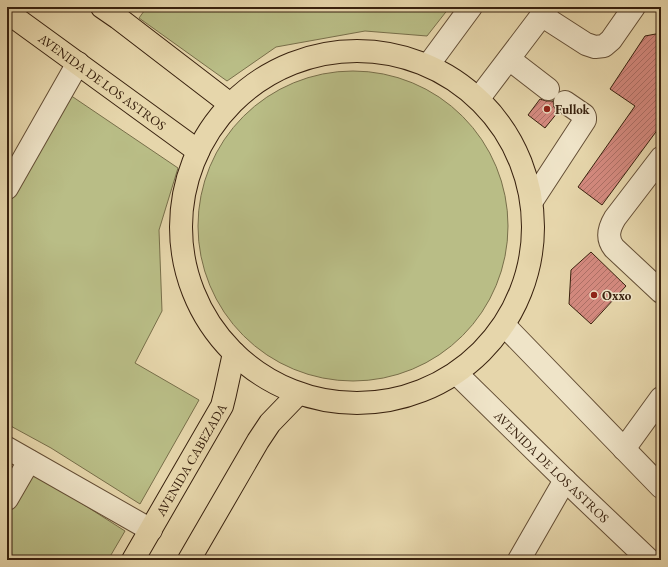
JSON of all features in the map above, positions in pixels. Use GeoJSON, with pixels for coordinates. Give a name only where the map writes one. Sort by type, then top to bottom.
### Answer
{"type":"FeatureCollection","features":[{"type":"Feature","properties":{"kind":"main road"},"geometry":{"type":"LineString","coordinates":[[115,11],[230,104]]}},
{"type":"Feature","properties":{"kind":"main road","name":"AVENIDA DE LOS ASTROS"},"geometry":{"type":"LineString","coordinates":[[7,12],[198,151]]}},
{"type":"Feature","properties":{"kind":"main road"},"geometry":{"type":"LineString","coordinates":[[377,50],[429,64],[479,98],[514,145],[532,201],[530,266],[504,325],[482,351],[456,373],[420,392],[379,402],[338,403],[298,394],[264,377],[234,353],[201,309],[184,258],[183,203],[198,151],[212,126],[230,104],[273,71],[323,53],[377,50]]}},
{"type":"Feature","properties":{"kind":"main road","name":"AVENIDA CABEZADA"},"geometry":{"type":"LineString","coordinates":[[133,560],[222,406],[234,353]]}},
{"type":"Feature","properties":{"kind":"main road"},"geometry":{"type":"LineString","coordinates":[[189,560],[258,440],[270,423],[298,394]]}},
{"type":"Feature","properties":{"kind":"street"},"geometry":{"type":"LineString","coordinates":[[429,64],[471,7]]}},
{"type":"Feature","properties":{"kind":"street"},"geometry":{"type":"LineString","coordinates":[[479,98],[545,11],[586,44],[595,47],[604,46],[611,40],[634,7]]}},
{"type":"Feature","properties":{"kind":"street"},"geometry":{"type":"LineString","coordinates":[[509,59],[548,89]]}},
{"type":"Feature","properties":{"kind":"street"},"geometry":{"type":"LineString","coordinates":[[7,188],[78,63]]}},
{"type":"Feature","properties":{"kind":"street"},"geometry":{"type":"LineString","coordinates":[[532,201],[585,120],[584,115],[565,102]]}},
{"type":"Feature","properties":{"kind":"street"},"geometry":{"type":"LineString","coordinates":[[661,158],[615,218],[611,224],[609,234],[614,248],[661,292]]}},
{"type":"Feature","properties":{"kind":"street"},"geometry":{"type":"LineString","coordinates":[[504,325],[661,487]]}},
{"type":"Feature","properties":{"kind":"street","name":"AVENIDA DE LOS ASTROS"},"geometry":{"type":"LineString","coordinates":[[456,373],[649,560]]}},
{"type":"Feature","properties":{"kind":"street"},"geometry":{"type":"LineString","coordinates":[[624,449],[661,398]]}},
{"type":"Feature","properties":{"kind":"street"},"geometry":{"type":"LineString","coordinates":[[7,448],[151,530]]}},
{"type":"Feature","properties":{"kind":"street"},"geometry":{"type":"LineString","coordinates":[[7,498],[29,461]]}},
{"type":"Feature","properties":{"kind":"street"},"geometry":{"type":"LineString","coordinates":[[519,560],[565,480]]}},
{"type":"Feature","properties":{"kind":"green space"},"geometry":{"type":"Polygon","coordinates":[[[147,7],[449,8],[427,36],[365,31],[276,47],[227,81],[139,18],[147,7]]]}},
{"type":"Feature","properties":{"kind":"green space"},"geometry":{"type":"Polygon","coordinates":[[[353,71],[383,74],[412,83],[439,97],[451,106],[473,128],[489,153],[501,181],[505,196],[508,226],[505,256],[496,285],[482,312],[473,324],[451,346],[426,362],[398,374],[383,378],[353,381],[323,378],[294,369],[267,355],[255,346],[233,324],[217,299],[205,271],[201,256],[198,226],[201,196],[210,167],[224,140],[233,128],[255,106],[280,90],[308,78],[323,74],[353,71]]]}},
{"type":"Feature","properties":{"kind":"green space"},"geometry":{"type":"Polygon","coordinates":[[[70,95],[178,168],[159,230],[162,311],[135,363],[199,400],[140,504],[51,448],[7,424],[7,207],[70,95]]]}},
{"type":"Feature","properties":{"kind":"green space"},"geometry":{"type":"Polygon","coordinates":[[[28,469],[125,531],[108,560],[7,560],[7,506],[28,469]]]}},
{"type":"Feature","properties":{"kind":"building"},"geometry":{"type":"Polygon","coordinates":[[[661,33],[661,125],[602,205],[578,187],[635,106],[610,89],[645,36],[661,33]]]}},
{"type":"Feature","properties":{"kind":"building"},"geometry":{"type":"Polygon","coordinates":[[[540,99],[553,101],[554,107],[558,112],[545,128],[528,115],[540,99]]]}},
{"type":"Feature","properties":{"kind":"building","name":"Oxxo"},"geometry":{"type":"Polygon","coordinates":[[[591,252],[626,286],[591,324],[569,304],[571,270],[591,252]]]}},
{"type":"Feature","properties":{"kind":"place","name":"Fullok"},"geometry":{"type":"Point","coordinates":[547,109]}},
{"type":"Feature","properties":{"kind":"place","name":"Oxxo"},"geometry":{"type":"Point","coordinates":[594,295]}}]}
